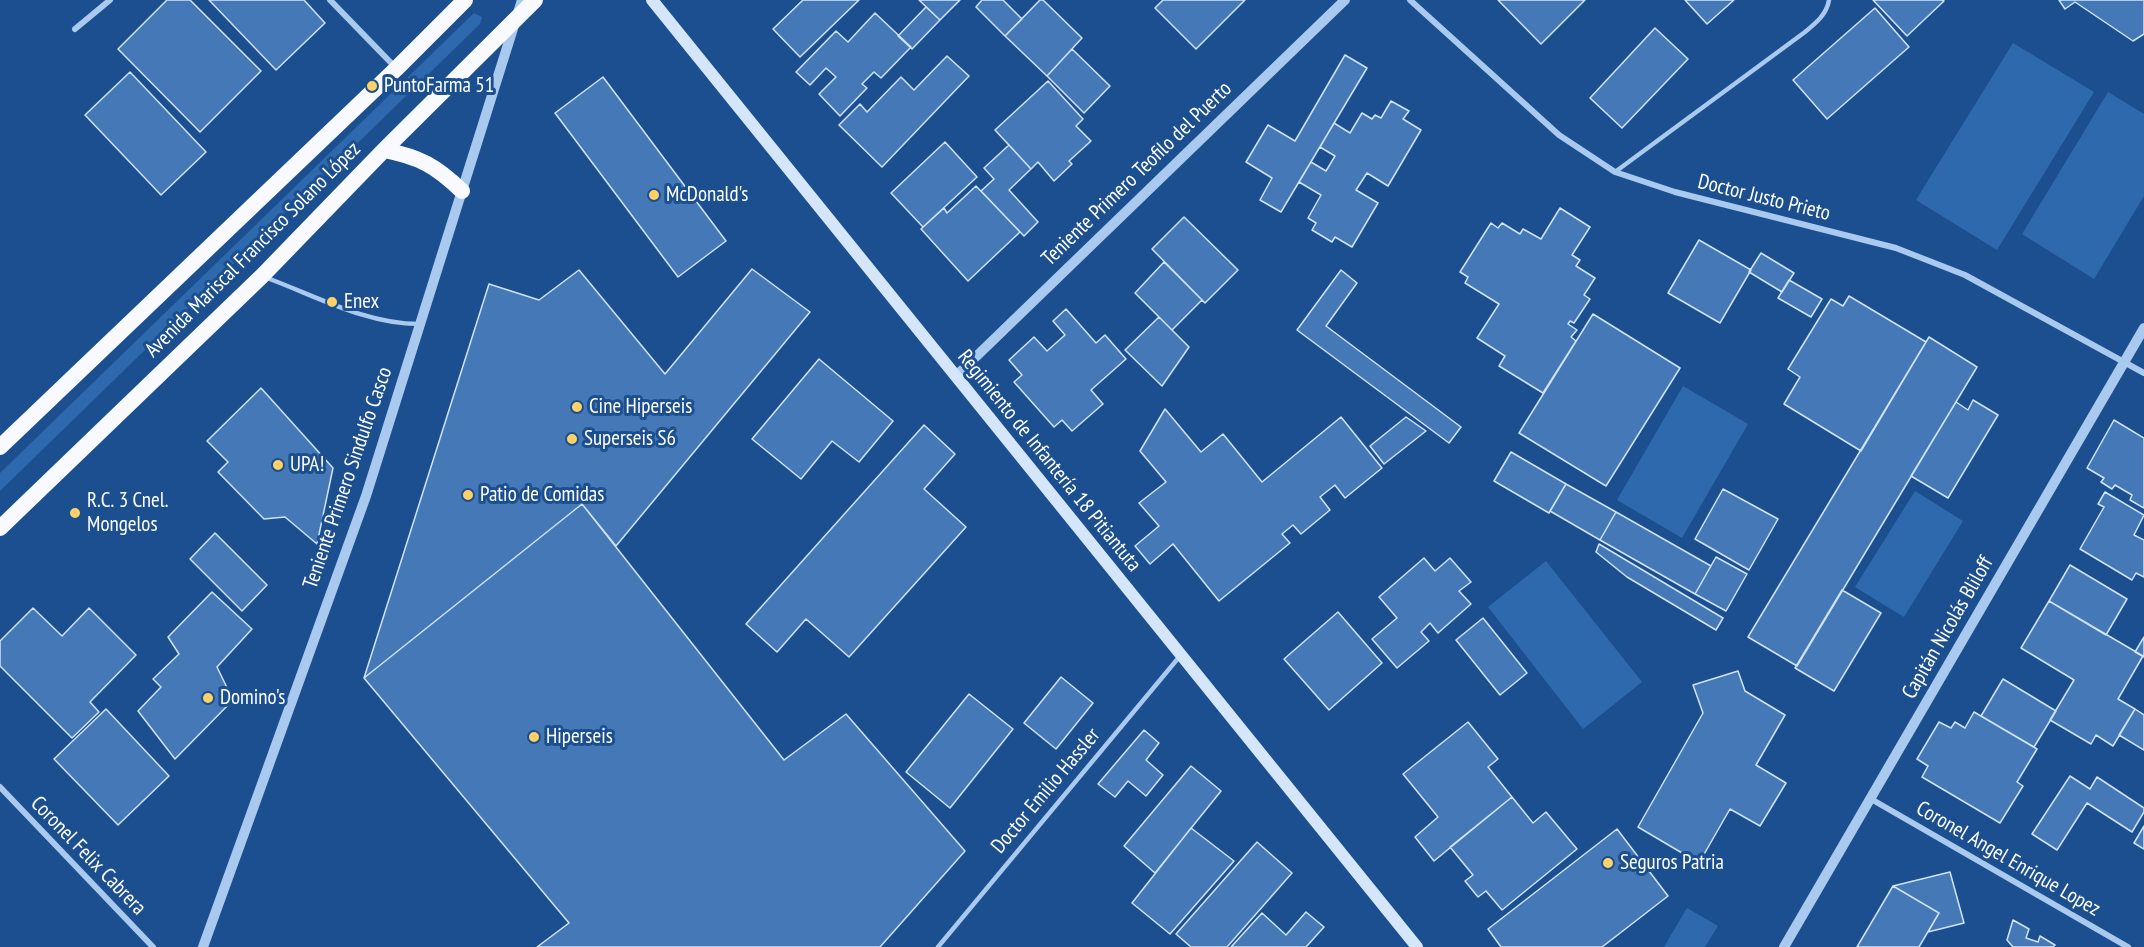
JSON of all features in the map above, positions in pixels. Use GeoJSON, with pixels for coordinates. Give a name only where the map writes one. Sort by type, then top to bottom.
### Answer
{"type":"FeatureCollection","features":[{"type":"Feature","properties":{"kind":"highway","name":"Avenida Mariscal Francisco Solano López"},"geometry":{"type":"LineString","coordinates":[[0,447],[396,69],[465,0]]}},
{"type":"Feature","properties":{"kind":"highway","name":"Avenida Mariscal Francisco Solano López"},"geometry":{"type":"LineString","coordinates":[[0,528],[262,276],[384,150],[536,0]]}},
{"type":"Feature","properties":{"kind":"highway"},"geometry":{"type":"LineString","coordinates":[[384,150],[408,155],[441,171],[462,191]]}},
{"type":"Feature","properties":{"kind":"main road","name":"Regimiento de Infantería 18 Pitiantuta"},"geometry":{"type":"LineString","coordinates":[[652,0],[1417,947]]}},
{"type":"Feature","properties":{"kind":"street"},"geometry":{"type":"LineString","coordinates":[[75,28],[110,0]]}},
{"type":"Feature","properties":{"kind":"street"},"geometry":{"type":"LineString","coordinates":[[330,0],[396,69]]}},
{"type":"Feature","properties":{"kind":"street","name":"Teniente Primero Sindulfo Casco"},"geometry":{"type":"LineString","coordinates":[[203,947],[366,496],[522,0]]}},
{"type":"Feature","properties":{"kind":"street","name":"Teniente Primero Teofilo del Puerto"},"geometry":{"type":"LineString","coordinates":[[956,376],[1345,0]]}},
{"type":"Feature","properties":{"kind":"street","name":"Doctor Justo Prieto"},"geometry":{"type":"LineString","coordinates":[[1410,0],[1559,135],[1615,172],[1675,192],[1896,248],[1965,275],[2144,373]]}},
{"type":"Feature","properties":{"kind":"street","name":"Capitán Nicolás Bliloff"},"geometry":{"type":"LineString","coordinates":[[1784,947],[2144,328]]}},
{"type":"Feature","properties":{"kind":"street","name":"Coronel Felix Cabrera"},"geometry":{"type":"LineString","coordinates":[[0,787],[153,947]]}},
{"type":"Feature","properties":{"kind":"street","name":"Coronel Angel Enrique Lopez"},"geometry":{"type":"LineString","coordinates":[[1871,800],[2128,947]]}},
{"type":"Feature","properties":{"kind":"lane"},"geometry":{"type":"LineString","coordinates":[[1615,172],[1805,32],[1828,8],[1829,0]]}},
{"type":"Feature","properties":{"kind":"lane"},"geometry":{"type":"LineString","coordinates":[[262,276],[374,319],[399,324],[421,324]]}},
{"type":"Feature","properties":{"kind":"lane","name":"Doctor Emilio Hassler"},"geometry":{"type":"LineString","coordinates":[[938,947],[1180,656]]}},
{"type":"Feature","properties":{"kind":"shaded area"},"geometry":{"type":"Polygon","coordinates":[[[474,13],[482,17],[480,24],[0,491],[0,473],[474,13]]]}},
{"type":"Feature","properties":{"kind":"shaded area"},"geometry":{"type":"Polygon","coordinates":[[[2013,43],[2094,92],[1997,250],[1916,200],[2013,43]]]}},
{"type":"Feature","properties":{"kind":"shaded area"},"geometry":{"type":"Polygon","coordinates":[[[2108,92],[2144,114],[2144,196],[2094,279],[2022,234],[2108,92]]]}},
{"type":"Feature","properties":{"kind":"shaded area"},"geometry":{"type":"Polygon","coordinates":[[[1683,386],[1748,424],[1682,538],[1617,500],[1683,386]]]}},
{"type":"Feature","properties":{"kind":"shaded area"},"geometry":{"type":"Polygon","coordinates":[[[1915,491],[1963,521],[1904,617],[1855,587],[1915,491]]]}},
{"type":"Feature","properties":{"kind":"shaded area"},"geometry":{"type":"Polygon","coordinates":[[[1546,561],[1642,682],[1583,729],[1488,607],[1546,561]]]}},
{"type":"Feature","properties":{"kind":"shaded area"},"geometry":{"type":"Polygon","coordinates":[[[1687,908],[1718,926],[1705,947],[1664,947],[1687,908]]]}},
{"type":"Feature","properties":{"kind":"building"},"geometry":{"type":"Polygon","coordinates":[[[167,0],[190,0],[261,71],[200,132],[118,49],[167,0]]]}},
{"type":"Feature","properties":{"kind":"building"},"geometry":{"type":"Polygon","coordinates":[[[209,0],[304,0],[325,23],[276,70],[209,0]]]}},
{"type":"Feature","properties":{"kind":"building"},"geometry":{"type":"Polygon","coordinates":[[[803,0],[859,0],[800,57],[773,29],[803,0]]]}},
{"type":"Feature","properties":{"kind":"building"},"geometry":{"type":"Polygon","coordinates":[[[919,0],[960,0],[940,20],[919,0]]]}},
{"type":"Feature","properties":{"kind":"building"},"geometry":{"type":"Polygon","coordinates":[[[982,0],[1003,0],[1022,19],[1005,36],[976,7],[982,0]]]}},
{"type":"Feature","properties":{"kind":"building"},"geometry":{"type":"Polygon","coordinates":[[[1040,0],[1043,0],[1082,38],[1047,76],[1005,36],[1040,0]]]}},
{"type":"Feature","properties":{"kind":"building"},"geometry":{"type":"Polygon","coordinates":[[[1163,0],[1245,0],[1196,49],[1155,8],[1163,0]]]}},
{"type":"Feature","properties":{"kind":"building"},"geometry":{"type":"Polygon","coordinates":[[[1498,0],[1585,0],[1541,44],[1498,0]]]}},
{"type":"Feature","properties":{"kind":"building"},"geometry":{"type":"Polygon","coordinates":[[[1685,0],[1734,0],[1707,24],[1685,0]]]}},
{"type":"Feature","properties":{"kind":"building"},"geometry":{"type":"Polygon","coordinates":[[[1873,0],[1942,0],[1944,1],[1907,36],[1873,0]]]}},
{"type":"Feature","properties":{"kind":"building"},"geometry":{"type":"Polygon","coordinates":[[[2059,0],[2144,0],[2144,34],[2133,41],[2075,2],[2065,9],[2059,0]]]}},
{"type":"Feature","properties":{"kind":"building"},"geometry":{"type":"Polygon","coordinates":[[[926,7],[940,20],[912,49],[898,36],[926,7]]]}},
{"type":"Feature","properties":{"kind":"building"},"geometry":{"type":"Polygon","coordinates":[[[1875,8],[1909,47],[1827,119],[1793,80],[1875,8]]]}},
{"type":"Feature","properties":{"kind":"building"},"geometry":{"type":"Polygon","coordinates":[[[875,13],[911,47],[881,78],[874,72],[862,84],[867,88],[840,116],[819,94],[836,77],[826,68],[810,85],[796,72],[836,31],[848,42],[875,13]]]}},
{"type":"Feature","properties":{"kind":"building"},"geometry":{"type":"Polygon","coordinates":[[[1655,28],[1688,59],[1622,128],[1590,98],[1655,28]]]}},
{"type":"Feature","properties":{"kind":"building"},"geometry":{"type":"Polygon","coordinates":[[[1072,49],[1110,86],[1084,113],[1047,76],[1072,49]]]}},
{"type":"Feature","properties":{"kind":"building"},"geometry":{"type":"Polygon","coordinates":[[[1345,55],[1367,68],[1281,212],[1260,200],[1272,178],[1246,162],[1268,125],[1295,141],[1345,55]]]}},
{"type":"Feature","properties":{"kind":"building"},"geometry":{"type":"Polygon","coordinates":[[[947,56],[969,76],[882,167],[839,125],[860,104],[867,112],[901,77],[914,90],[947,56]]]}},
{"type":"Feature","properties":{"kind":"building"},"geometry":{"type":"Polygon","coordinates":[[[130,72],[206,152],[161,195],[85,115],[130,72]]]}},
{"type":"Feature","properties":{"kind":"building","name":"McDonald's"},"geometry":{"type":"Polygon","coordinates":[[[603,77],[726,241],[678,277],[555,113],[603,77]]]}},
{"type":"Feature","properties":{"kind":"building"},"geometry":{"type":"Polygon","coordinates":[[[1048,81],[1083,119],[1076,126],[1091,141],[1069,161],[1072,164],[1054,181],[1038,162],[1031,169],[995,130],[1048,81]]]}},
{"type":"Feature","properties":{"kind":"building"},"geometry":{"type":"Polygon","coordinates":[[[1391,101],[1409,111],[1403,119],[1421,130],[1388,186],[1367,173],[1356,190],[1378,203],[1352,247],[1335,237],[1332,242],[1312,230],[1316,223],[1308,218],[1321,195],[1299,182],[1311,162],[1326,171],[1335,156],[1320,147],[1334,123],[1350,133],[1362,113],[1372,119],[1375,115],[1381,118],[1391,101]]]}},
{"type":"Feature","properties":{"kind":"building"},"geometry":{"type":"Polygon","coordinates":[[[945,142],[977,177],[923,227],[891,193],[945,142]]]}},
{"type":"Feature","properties":{"kind":"building"},"geometry":{"type":"Polygon","coordinates":[[[1009,145],[1031,169],[1009,190],[1038,222],[1024,236],[981,191],[994,179],[984,168],[1009,145]]]}},
{"type":"Feature","properties":{"kind":"building"},"geometry":{"type":"Polygon","coordinates":[[[976,186],[1020,232],[968,281],[921,229],[944,208],[947,213],[976,186]]]}},
{"type":"Feature","properties":{"kind":"building"},"geometry":{"type":"Polygon","coordinates":[[[1560,208],[1590,227],[1572,255],[1580,260],[1576,266],[1595,278],[1584,295],[1590,299],[1574,323],[1570,321],[1568,324],[1577,330],[1571,337],[1576,341],[1543,393],[1499,366],[1505,356],[1477,338],[1499,304],[1465,283],[1468,277],[1460,272],[1491,223],[1498,228],[1502,223],[1520,234],[1523,229],[1541,239],[1560,208]]]}},
{"type":"Feature","properties":{"kind":"building"},"geometry":{"type":"Polygon","coordinates":[[[1184,217],[1238,270],[1205,303],[1152,249],[1184,217]]]}},
{"type":"Feature","properties":{"kind":"building"},"geometry":{"type":"Polygon","coordinates":[[[1699,240],[1751,270],[1720,323],[1668,293],[1699,240]]]}},
{"type":"Feature","properties":{"kind":"building"},"geometry":{"type":"Polygon","coordinates":[[[1761,253],[1794,273],[1782,292],[1749,272],[1761,253]]]}},
{"type":"Feature","properties":{"kind":"building"},"geometry":{"type":"Polygon","coordinates":[[[1164,262],[1202,300],[1172,330],[1135,293],[1164,262]]]}},
{"type":"Feature","properties":{"kind":"building","name":"Superseis S6"},"geometry":{"type":"Polygon","coordinates":[[[752,269],[810,312],[616,546],[582,504],[364,678],[489,284],[539,300],[579,270],[665,374],[752,269]]]}},
{"type":"Feature","properties":{"kind":"building"},"geometry":{"type":"Polygon","coordinates":[[[1341,270],[1357,283],[1326,326],[1461,427],[1449,443],[1297,330],[1341,270]]]}},
{"type":"Feature","properties":{"kind":"building"},"geometry":{"type":"Polygon","coordinates":[[[1789,280],[1822,299],[1811,317],[1778,298],[1789,280]]]}},
{"type":"Feature","properties":{"kind":"building"},"geometry":{"type":"Polygon","coordinates":[[[1849,296],[1926,342],[1861,451],[1784,404],[1800,377],[1788,369],[1831,299],[1843,306],[1849,296]]]}},
{"type":"Feature","properties":{"kind":"building"},"geometry":{"type":"Polygon","coordinates":[[[1066,309],[1096,343],[1105,335],[1126,359],[1091,390],[1103,404],[1072,431],[1062,420],[1054,427],[1014,382],[1022,375],[1009,360],[1034,337],[1047,351],[1065,335],[1053,321],[1066,309]]]}},
{"type":"Feature","properties":{"kind":"building"},"geometry":{"type":"Polygon","coordinates":[[[1593,314],[1680,368],[1606,486],[1519,433],[1593,314]]]}},
{"type":"Feature","properties":{"kind":"building"},"geometry":{"type":"Polygon","coordinates":[[[1159,317],[1189,347],[1162,386],[1125,350],[1159,317]]]}},
{"type":"Feature","properties":{"kind":"building"},"geometry":{"type":"Polygon","coordinates":[[[1929,337],[1977,367],[1797,666],[1748,637],[1929,337]]]}},
{"type":"Feature","properties":{"kind":"building"},"geometry":{"type":"Polygon","coordinates":[[[819,359],[893,421],[859,462],[832,441],[801,479],[752,439],[819,359]]]}},
{"type":"Feature","properties":{"kind":"building","name":"UPA!"},"geometry":{"type":"Polygon","coordinates":[[[261,388],[333,468],[317,544],[285,517],[264,519],[218,472],[228,462],[207,441],[261,388]]]}},
{"type":"Feature","properties":{"kind":"building"},"geometry":{"type":"Polygon","coordinates":[[[1973,400],[1998,415],[1948,498],[1911,476],[1956,402],[1968,410],[1973,400]]]}},
{"type":"Feature","properties":{"kind":"building"},"geometry":{"type":"Polygon","coordinates":[[[1165,409],[1201,452],[1223,434],[1262,482],[1341,417],[1382,468],[1345,498],[1335,485],[1320,497],[1330,510],[1301,534],[1293,525],[1282,534],[1290,543],[1219,601],[1173,544],[1150,564],[1135,546],[1159,526],[1139,503],[1166,482],[1140,451],[1165,409]]]}},
{"type":"Feature","properties":{"kind":"building"},"geometry":{"type":"Polygon","coordinates":[[[1406,417],[1426,431],[1384,464],[1370,446],[1406,417]]]}},
{"type":"Feature","properties":{"kind":"building"},"geometry":{"type":"Polygon","coordinates":[[[2114,420],[2144,438],[2144,508],[2130,500],[2132,495],[2115,485],[2112,489],[2101,482],[2104,478],[2087,468],[2114,420]]]}},
{"type":"Feature","properties":{"kind":"building"},"geometry":{"type":"Polygon","coordinates":[[[924,425],[955,454],[924,489],[966,527],[849,657],[806,619],[777,652],[746,624],[924,425]]]}},
{"type":"Feature","properties":{"kind":"building"},"geometry":{"type":"Polygon","coordinates":[[[1511,452],[1566,484],[1549,513],[1494,481],[1511,452]]]}},
{"type":"Feature","properties":{"kind":"building"},"geometry":{"type":"Polygon","coordinates":[[[1566,484],[1616,512],[1600,540],[1550,511],[1566,484]]]}},
{"type":"Feature","properties":{"kind":"building"},"geometry":{"type":"Polygon","coordinates":[[[1723,489],[1778,519],[1749,570],[1695,539],[1723,489]]]}},
{"type":"Feature","properties":{"kind":"building"},"geometry":{"type":"Polygon","coordinates":[[[2105,492],[2144,515],[2134,535],[2144,540],[2144,577],[2136,573],[2132,580],[2080,549],[2104,507],[2098,504],[2105,492]]]}},
{"type":"Feature","properties":{"kind":"building","name":"Superseis S6"},"geometry":{"type":"Polygon","coordinates":[[[582,504],[784,760],[846,714],[965,851],[880,947],[537,947],[569,923],[364,678],[582,504]]]}},
{"type":"Feature","properties":{"kind":"building"},"geometry":{"type":"Polygon","coordinates":[[[1616,512],[1711,566],[1695,594],[1600,540],[1616,512]]]}},
{"type":"Feature","properties":{"kind":"building"},"geometry":{"type":"Polygon","coordinates":[[[215,533],[267,585],[242,611],[190,559],[215,533]]]}},
{"type":"Feature","properties":{"kind":"building"},"geometry":{"type":"Polygon","coordinates":[[[1599,544],[1723,618],[1716,630],[1627,577],[1596,552],[1599,544]]]}},
{"type":"Feature","properties":{"kind":"building"},"geometry":{"type":"Polygon","coordinates":[[[1716,557],[1747,574],[1726,611],[1695,594],[1716,557]]]}},
{"type":"Feature","properties":{"kind":"building"},"geometry":{"type":"Polygon","coordinates":[[[1424,558],[1435,571],[1450,558],[1471,582],[1459,591],[1471,604],[1438,633],[1430,623],[1421,632],[1429,641],[1397,668],[1372,639],[1397,618],[1379,597],[1424,558]]]}},
{"type":"Feature","properties":{"kind":"building"},"geometry":{"type":"Polygon","coordinates":[[[2070,565],[2127,599],[2106,635],[2049,601],[2070,565]]]}},
{"type":"Feature","properties":{"kind":"building"},"geometry":{"type":"Polygon","coordinates":[[[1842,590],[1881,613],[1834,691],[1795,668],[1842,590]]]}},
{"type":"Feature","properties":{"kind":"building"},"geometry":{"type":"Polygon","coordinates":[[[212,592],[252,629],[217,667],[233,700],[175,759],[138,711],[161,687],[153,679],[179,654],[168,637],[212,592]]]}},
{"type":"Feature","properties":{"kind":"building"},"geometry":{"type":"Polygon","coordinates":[[[2049,601],[2143,656],[2118,699],[2135,709],[2113,746],[2096,735],[2091,744],[2050,720],[2074,680],[2021,648],[2049,601]]]}},
{"type":"Feature","properties":{"kind":"building"},"geometry":{"type":"Polygon","coordinates":[[[33,608],[62,636],[89,608],[136,655],[90,702],[99,712],[72,738],[0,666],[0,641],[33,608]]]}},
{"type":"Feature","properties":{"kind":"building"},"geometry":{"type":"Polygon","coordinates":[[[1338,612],[1382,663],[1329,710],[1284,659],[1338,612]]]}},
{"type":"Feature","properties":{"kind":"building"},"geometry":{"type":"Polygon","coordinates":[[[1483,618],[1527,673],[1500,695],[1456,640],[1483,618]]]}},
{"type":"Feature","properties":{"kind":"building"},"geometry":{"type":"Polygon","coordinates":[[[2144,637],[2144,657],[2135,652],[2144,637]]]}},
{"type":"Feature","properties":{"kind":"building"},"geometry":{"type":"Polygon","coordinates":[[[1738,671],[1745,691],[1785,715],[1756,765],[1786,783],[1760,826],[1730,809],[1699,863],[1638,827],[1703,713],[1693,685],[1738,671]]]}},
{"type":"Feature","properties":{"kind":"building"},"geometry":{"type":"Polygon","coordinates":[[[1061,677],[1093,703],[1056,749],[1024,723],[1061,677]]]}},
{"type":"Feature","properties":{"kind":"building"},"geometry":{"type":"Polygon","coordinates":[[[2003,679],[2056,711],[2034,747],[1981,716],[2003,679]]]}},
{"type":"Feature","properties":{"kind":"building"},"geometry":{"type":"Polygon","coordinates":[[[969,694],[1013,729],[950,808],[906,772],[969,694]]]}},
{"type":"Feature","properties":{"kind":"building"},"geometry":{"type":"Polygon","coordinates":[[[106,709],[169,776],[118,825],[54,759],[106,709]]]}},
{"type":"Feature","properties":{"kind":"building"},"geometry":{"type":"Polygon","coordinates":[[[2135,709],[2144,715],[2144,750],[2119,735],[2135,709]]]}},
{"type":"Feature","properties":{"kind":"building"},"geometry":{"type":"Polygon","coordinates":[[[1974,712],[2037,749],[2017,782],[2023,786],[2000,823],[1922,777],[1928,766],[1917,759],[1939,722],[1951,728],[1955,722],[1965,728],[1974,712]]]}},
{"type":"Feature","properties":{"kind":"building"},"geometry":{"type":"Polygon","coordinates":[[[1468,722],[1498,759],[1488,767],[1512,797],[1434,861],[1415,837],[1438,817],[1403,774],[1468,722]]]}},
{"type":"Feature","properties":{"kind":"building"},"geometry":{"type":"Polygon","coordinates":[[[1144,730],[1159,743],[1146,760],[1163,775],[1146,796],[1128,781],[1115,797],[1098,784],[1144,730]]]}},
{"type":"Feature","properties":{"kind":"building"},"geometry":{"type":"Polygon","coordinates":[[[1191,766],[1221,791],[1155,873],[1124,846],[1191,766]]]}},
{"type":"Feature","properties":{"kind":"building"},"geometry":{"type":"Polygon","coordinates":[[[2070,776],[2090,789],[2097,777],[2144,808],[2132,832],[2087,803],[2057,850],[2032,834],[2070,776]]]}},
{"type":"Feature","properties":{"kind":"building"},"geometry":{"type":"Polygon","coordinates":[[[1512,797],[1533,823],[1546,812],[1577,849],[1502,910],[1486,891],[1478,897],[1465,881],[1473,875],[1450,847],[1512,797]]]}},
{"type":"Feature","properties":{"kind":"building"},"geometry":{"type":"Polygon","coordinates":[[[2144,826],[2144,849],[2134,843],[2144,826]]]}},
{"type":"Feature","properties":{"kind":"building"},"geometry":{"type":"Polygon","coordinates":[[[1191,828],[1234,861],[1170,934],[1132,903],[1191,828]]]}},
{"type":"Feature","properties":{"kind":"building","name":"Seguros Patria"},"geometry":{"type":"Polygon","coordinates":[[[1617,829],[1668,896],[1602,947],[1501,947],[1488,929],[1617,829]]]}},
{"type":"Feature","properties":{"kind":"building"},"geometry":{"type":"Polygon","coordinates":[[[1257,842],[1292,873],[1227,947],[1191,947],[1176,934],[1257,842]]]}},
{"type":"Feature","properties":{"kind":"building"},"geometry":{"type":"Polygon","coordinates":[[[1950,872],[1964,923],[1928,932],[1939,913],[1893,886],[1950,872]]]}},
{"type":"Feature","properties":{"kind":"building"},"geometry":{"type":"Polygon","coordinates":[[[1893,886],[1939,913],[1919,947],[1857,947],[1893,886]]]}},
{"type":"Feature","properties":{"kind":"building"},"geometry":{"type":"Polygon","coordinates":[[[1306,912],[1324,927],[1306,947],[1231,947],[1262,913],[1286,935],[1306,912]]]}},
{"type":"Feature","properties":{"kind":"building"},"geometry":{"type":"Polygon","coordinates":[[[2013,920],[2029,929],[2026,938],[2038,942],[2040,936],[2055,945],[2053,947],[2013,947],[2007,940],[2013,920]]]}},
{"type":"Feature","properties":{"kind":"place","name":"PuntoFarma 51"},"geometry":{"type":"Point","coordinates":[372,86]}},
{"type":"Feature","properties":{"kind":"place","name":"McDonald's"},"geometry":{"type":"Point","coordinates":[654,195]}},
{"type":"Feature","properties":{"kind":"place","name":"Enex"},"geometry":{"type":"Point","coordinates":[332,302]}},
{"type":"Feature","properties":{"kind":"place","name":"Cine Hiperseis"},"geometry":{"type":"Point","coordinates":[577,407]}},
{"type":"Feature","properties":{"kind":"place","name":"Superseis S6"},"geometry":{"type":"Point","coordinates":[572,439]}},
{"type":"Feature","properties":{"kind":"place","name":"UPA!"},"geometry":{"type":"Point","coordinates":[278,465]}},
{"type":"Feature","properties":{"kind":"place","name":"Patio de Comidas"},"geometry":{"type":"Point","coordinates":[468,495]}},
{"type":"Feature","properties":{"kind":"place","name":"R.C. 3 Cnel. Mongelos"},"geometry":{"type":"Point","coordinates":[75,513]}},
{"type":"Feature","properties":{"kind":"place","name":"Domino's"},"geometry":{"type":"Point","coordinates":[208,698]}},
{"type":"Feature","properties":{"kind":"place","name":"Hiperseis"},"geometry":{"type":"Point","coordinates":[534,737]}},
{"type":"Feature","properties":{"kind":"place","name":"Seguros Patria"},"geometry":{"type":"Point","coordinates":[1608,863]}}]}
